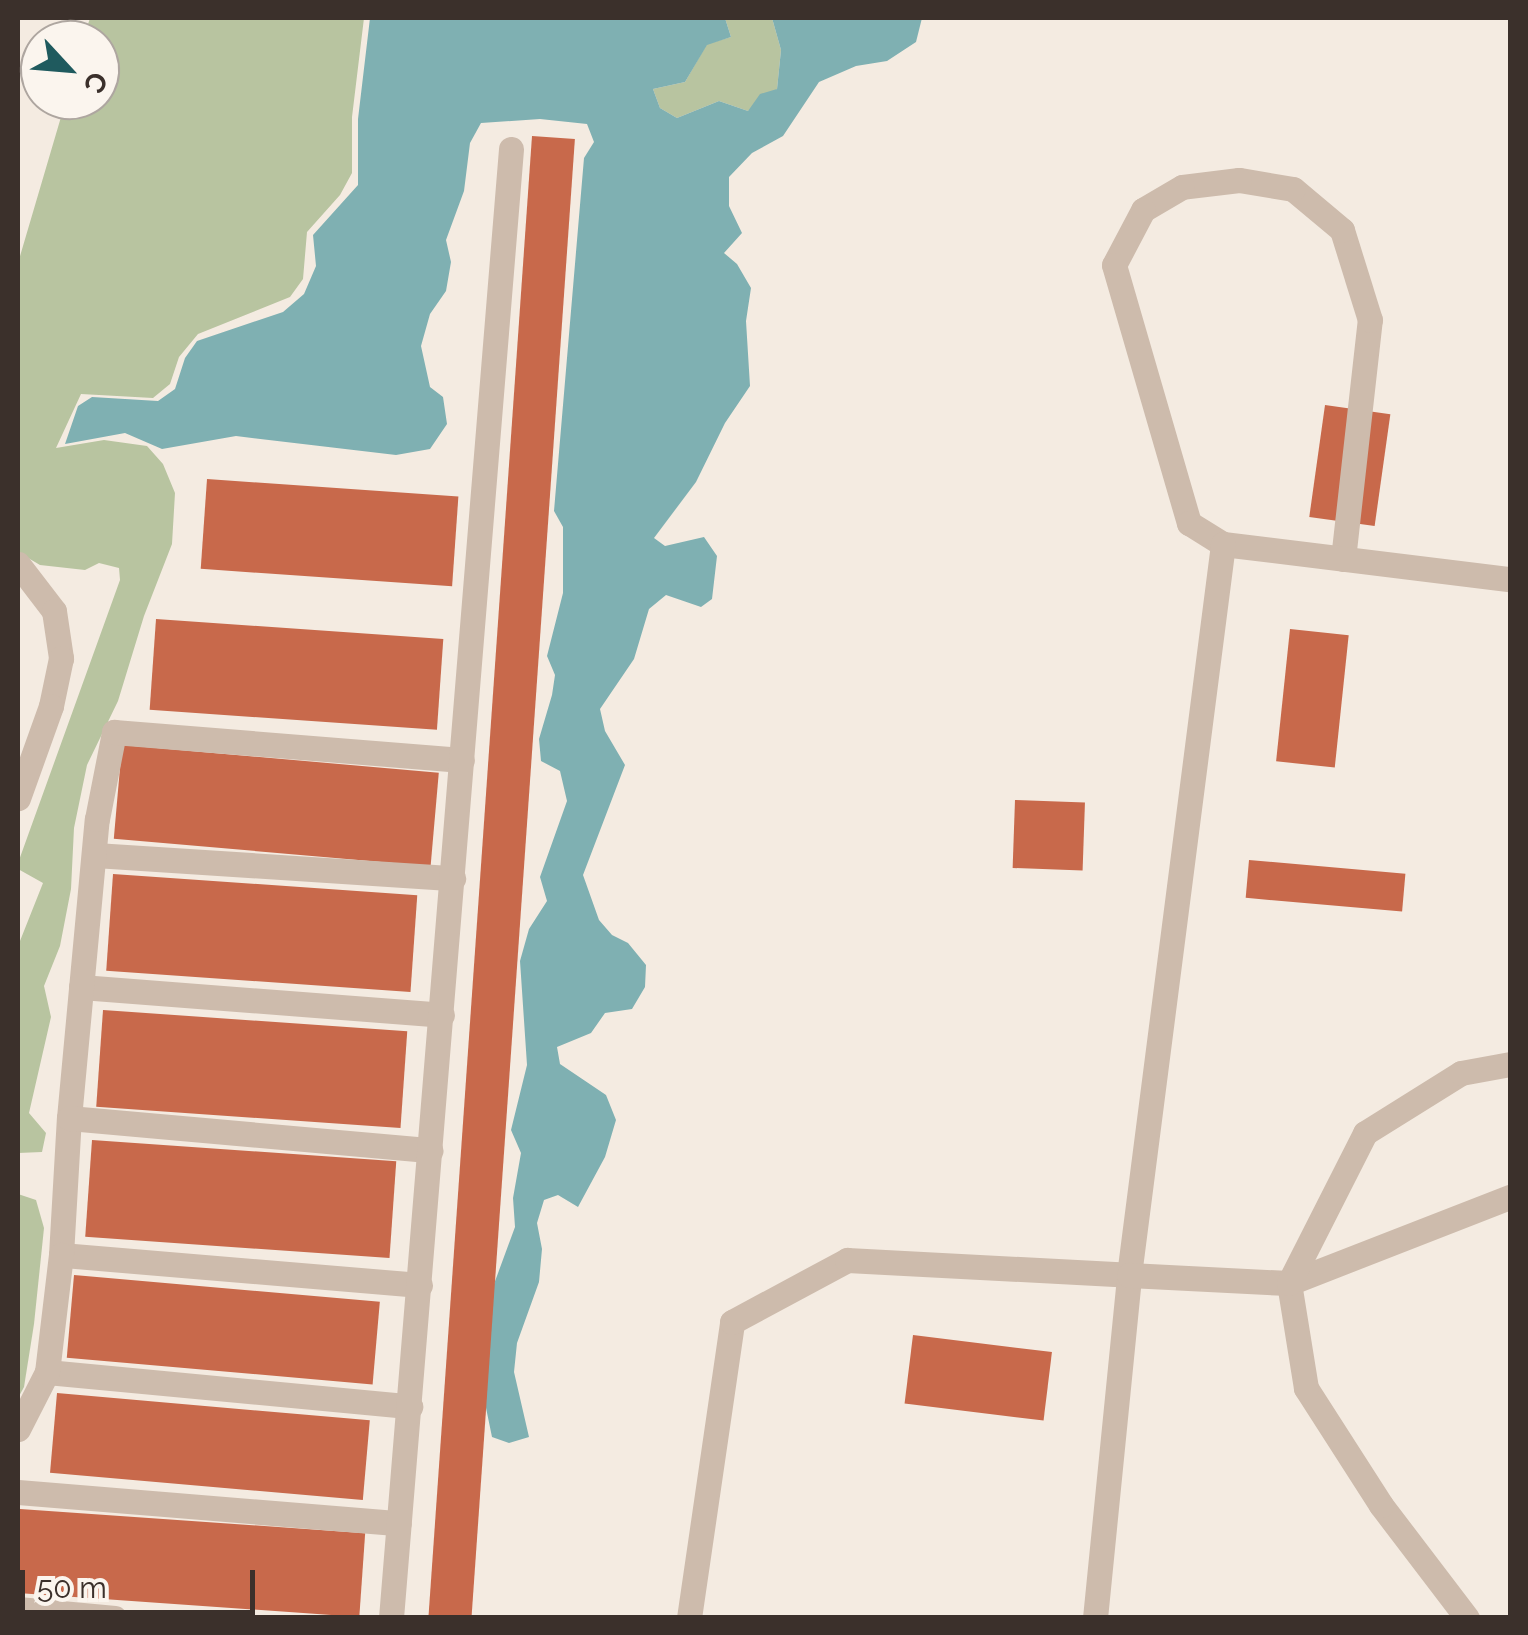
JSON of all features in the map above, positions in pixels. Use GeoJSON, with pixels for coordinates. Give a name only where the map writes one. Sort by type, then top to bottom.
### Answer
{"type":"FeatureCollection","features":[{"type":"Feature","properties":{"kind":"lane"},"geometry":{"type":"LineString","coordinates":[[391,1618],[511,149]]}},
{"type":"Feature","properties":{"kind":"lane"},"geometry":{"type":"LineString","coordinates":[[1343,558],[1370,320],[1342,230],[1293,189],[1239,180],[1182,187],[1142,210],[1114,265],[1190,523],[1224,544],[1510,580]]}},
{"type":"Feature","properties":{"kind":"lane"},"geometry":{"type":"LineString","coordinates":[[1095,1618],[1129,1275],[1224,544]]}},
{"type":"Feature","properties":{"kind":"lane"},"geometry":{"type":"LineString","coordinates":[[18,564],[54,611],[61,658],[52,706],[18,798]]}},
{"type":"Feature","properties":{"kind":"lane"},"geometry":{"type":"LineString","coordinates":[[18,1430],[47,1372],[61,1254],[97,819],[114,732],[462,760]]}},
{"type":"Feature","properties":{"kind":"lane"},"geometry":{"type":"LineString","coordinates":[[95,855],[453,878]]}},
{"type":"Feature","properties":{"kind":"lane"},"geometry":{"type":"LineString","coordinates":[[81,987],[442,1016]]}},
{"type":"Feature","properties":{"kind":"lane"},"geometry":{"type":"LineString","coordinates":[[1468,1618],[1381,1505],[1306,1388],[1289,1283],[1365,1133],[1461,1073],[1510,1064]]}},
{"type":"Feature","properties":{"kind":"lane"},"geometry":{"type":"LineString","coordinates":[[70,1118],[431,1150]]}},
{"type":"Feature","properties":{"kind":"lane"},"geometry":{"type":"LineString","coordinates":[[690,1618],[732,1322],[847,1260],[1289,1283],[1510,1197]]}},
{"type":"Feature","properties":{"kind":"lane"},"geometry":{"type":"LineString","coordinates":[[61,1254],[420,1285]]}},
{"type":"Feature","properties":{"kind":"lane"},"geometry":{"type":"LineString","coordinates":[[47,1372],[410,1406]]}},
{"type":"Feature","properties":{"kind":"lane"},"geometry":{"type":"LineString","coordinates":[[18,1492],[399,1523]]}},
{"type":"Feature","properties":{"kind":"lane"},"geometry":{"type":"LineString","coordinates":[[18,1609],[115,1618]]}},
{"type":"Feature","properties":{"kind":"green space"},"geometry":{"type":"Polygon","coordinates":[[[364,18],[352,117],[352,173],[340,195],[307,232],[303,279],[290,297],[198,334],[179,357],[170,384],[153,398],[81,394],[56,448],[104,440],[147,446],[163,464],[175,493],[172,544],[144,616],[118,701],[87,765],[74,828],[71,889],[60,946],[44,986],[51,1017],[29,1113],[46,1133],[42,1152],[18,1153],[18,946],[43,883],[18,869],[18,863],[120,580],[119,568],[99,563],[85,570],[40,565],[18,552],[18,263],[60,120],[120,120],[120,20],[89,20],[364,18]]]}},
{"type":"Feature","properties":{"kind":"green space"},"geometry":{"type":"Polygon","coordinates":[[[725,18],[772,18],[781,50],[777,89],[748,111],[719,101],[677,118],[660,108],[653,89],[685,82],[707,44],[731,37],[725,18]]]}},
{"type":"Feature","properties":{"kind":"green space"},"geometry":{"type":"Polygon","coordinates":[[[18,1194],[36,1200],[44,1228],[34,1324],[24,1387],[18,1398],[18,1194]]]}},
{"type":"Feature","properties":{"kind":"water"},"geometry":{"type":"Polygon","coordinates":[[[370,18],[725,18],[731,37],[707,45],[685,82],[653,89],[660,108],[677,118],[719,101],[748,111],[760,94],[777,89],[781,50],[772,18],[922,18],[916,42],[887,61],[856,66],[819,82],[783,136],[752,153],[729,177],[729,206],[742,233],[724,253],[737,264],[751,288],[746,321],[750,386],[725,423],[696,482],[654,538],[665,546],[704,537],[717,556],[712,599],[701,607],[666,595],[649,609],[634,659],[600,709],[605,731],[625,765],[583,875],[599,920],[612,935],[628,943],[646,965],[645,987],[632,1009],[605,1013],[591,1033],[557,1047],[560,1064],[606,1095],[616,1120],[605,1157],[578,1207],[558,1195],[544,1200],[537,1223],[542,1249],[539,1282],[517,1343],[514,1372],[529,1437],[509,1443],[492,1437],[485,1403],[494,1284],[515,1227],[513,1198],[521,1153],[511,1130],[527,1065],[520,961],[529,929],[547,901],[540,877],[567,801],[560,771],[541,761],[539,739],[552,695],[555,675],[547,656],[563,593],[563,527],[554,511],[584,158],[594,142],[587,124],[540,119],[481,123],[470,143],[464,191],[446,240],[451,262],[446,291],[430,314],[421,346],[430,387],[443,397],[447,424],[430,449],[396,455],[236,436],[162,449],[125,433],[65,444],[78,406],[92,397],[158,401],[175,389],[185,358],[197,341],[283,312],[304,294],[316,266],[313,235],[358,185],[358,119],[370,18]]]}},
{"type":"Feature","properties":{"kind":"building"},"geometry":{"type":"Polygon","coordinates":[[[532,136],[575,139],[471,1618],[428,1618],[532,136]]]}},
{"type":"Feature","properties":{"kind":"building"},"geometry":{"type":"Polygon","coordinates":[[[1325,405],[1390,414],[1375,526],[1309,517],[1325,405]]]}},
{"type":"Feature","properties":{"kind":"building"},"geometry":{"type":"Polygon","coordinates":[[[207,479],[458,497],[452,586],[201,569],[207,479]]]}},
{"type":"Feature","properties":{"kind":"building"},"geometry":{"type":"Polygon","coordinates":[[[156,619],[443,639],[437,730],[150,710],[156,619]]]}},
{"type":"Feature","properties":{"kind":"building"},"geometry":{"type":"Polygon","coordinates":[[[1290,629],[1349,635],[1335,767],[1276,761],[1290,629]]]}},
{"type":"Feature","properties":{"kind":"building"},"geometry":{"type":"Polygon","coordinates":[[[122,745],[439,773],[431,866],[114,839],[122,745]]]}},
{"type":"Feature","properties":{"kind":"building"},"geometry":{"type":"Polygon","coordinates":[[[1015,800],[1085,802],[1083,870],[1013,868],[1015,800]]]}},
{"type":"Feature","properties":{"kind":"building"},"geometry":{"type":"Polygon","coordinates":[[[1249,860],[1405,874],[1402,912],[1246,898],[1249,860]]]}},
{"type":"Feature","properties":{"kind":"building"},"geometry":{"type":"Polygon","coordinates":[[[113,874],[417,895],[410,992],[106,971],[113,874]]]}},
{"type":"Feature","properties":{"kind":"building"},"geometry":{"type":"Polygon","coordinates":[[[103,1010],[407,1031],[400,1128],[96,1107],[103,1010]]]}},
{"type":"Feature","properties":{"kind":"building"},"geometry":{"type":"Polygon","coordinates":[[[92,1140],[396,1161],[389,1258],[85,1237],[92,1140]]]}},
{"type":"Feature","properties":{"kind":"building"},"geometry":{"type":"Polygon","coordinates":[[[74,1275],[380,1302],[373,1384],[67,1358],[74,1275]]]}},
{"type":"Feature","properties":{"kind":"building"},"geometry":{"type":"Polygon","coordinates":[[[913,1335],[1052,1352],[1044,1421],[905,1403],[913,1335]]]}},
{"type":"Feature","properties":{"kind":"building"},"geometry":{"type":"Polygon","coordinates":[[[57,1393],[370,1420],[363,1500],[50,1473],[57,1393]]]}},
{"type":"Feature","properties":{"kind":"building"},"geometry":{"type":"Polygon","coordinates":[[[20,1509],[365,1533],[359,1617],[18,1593],[20,1509]]]}}]}
